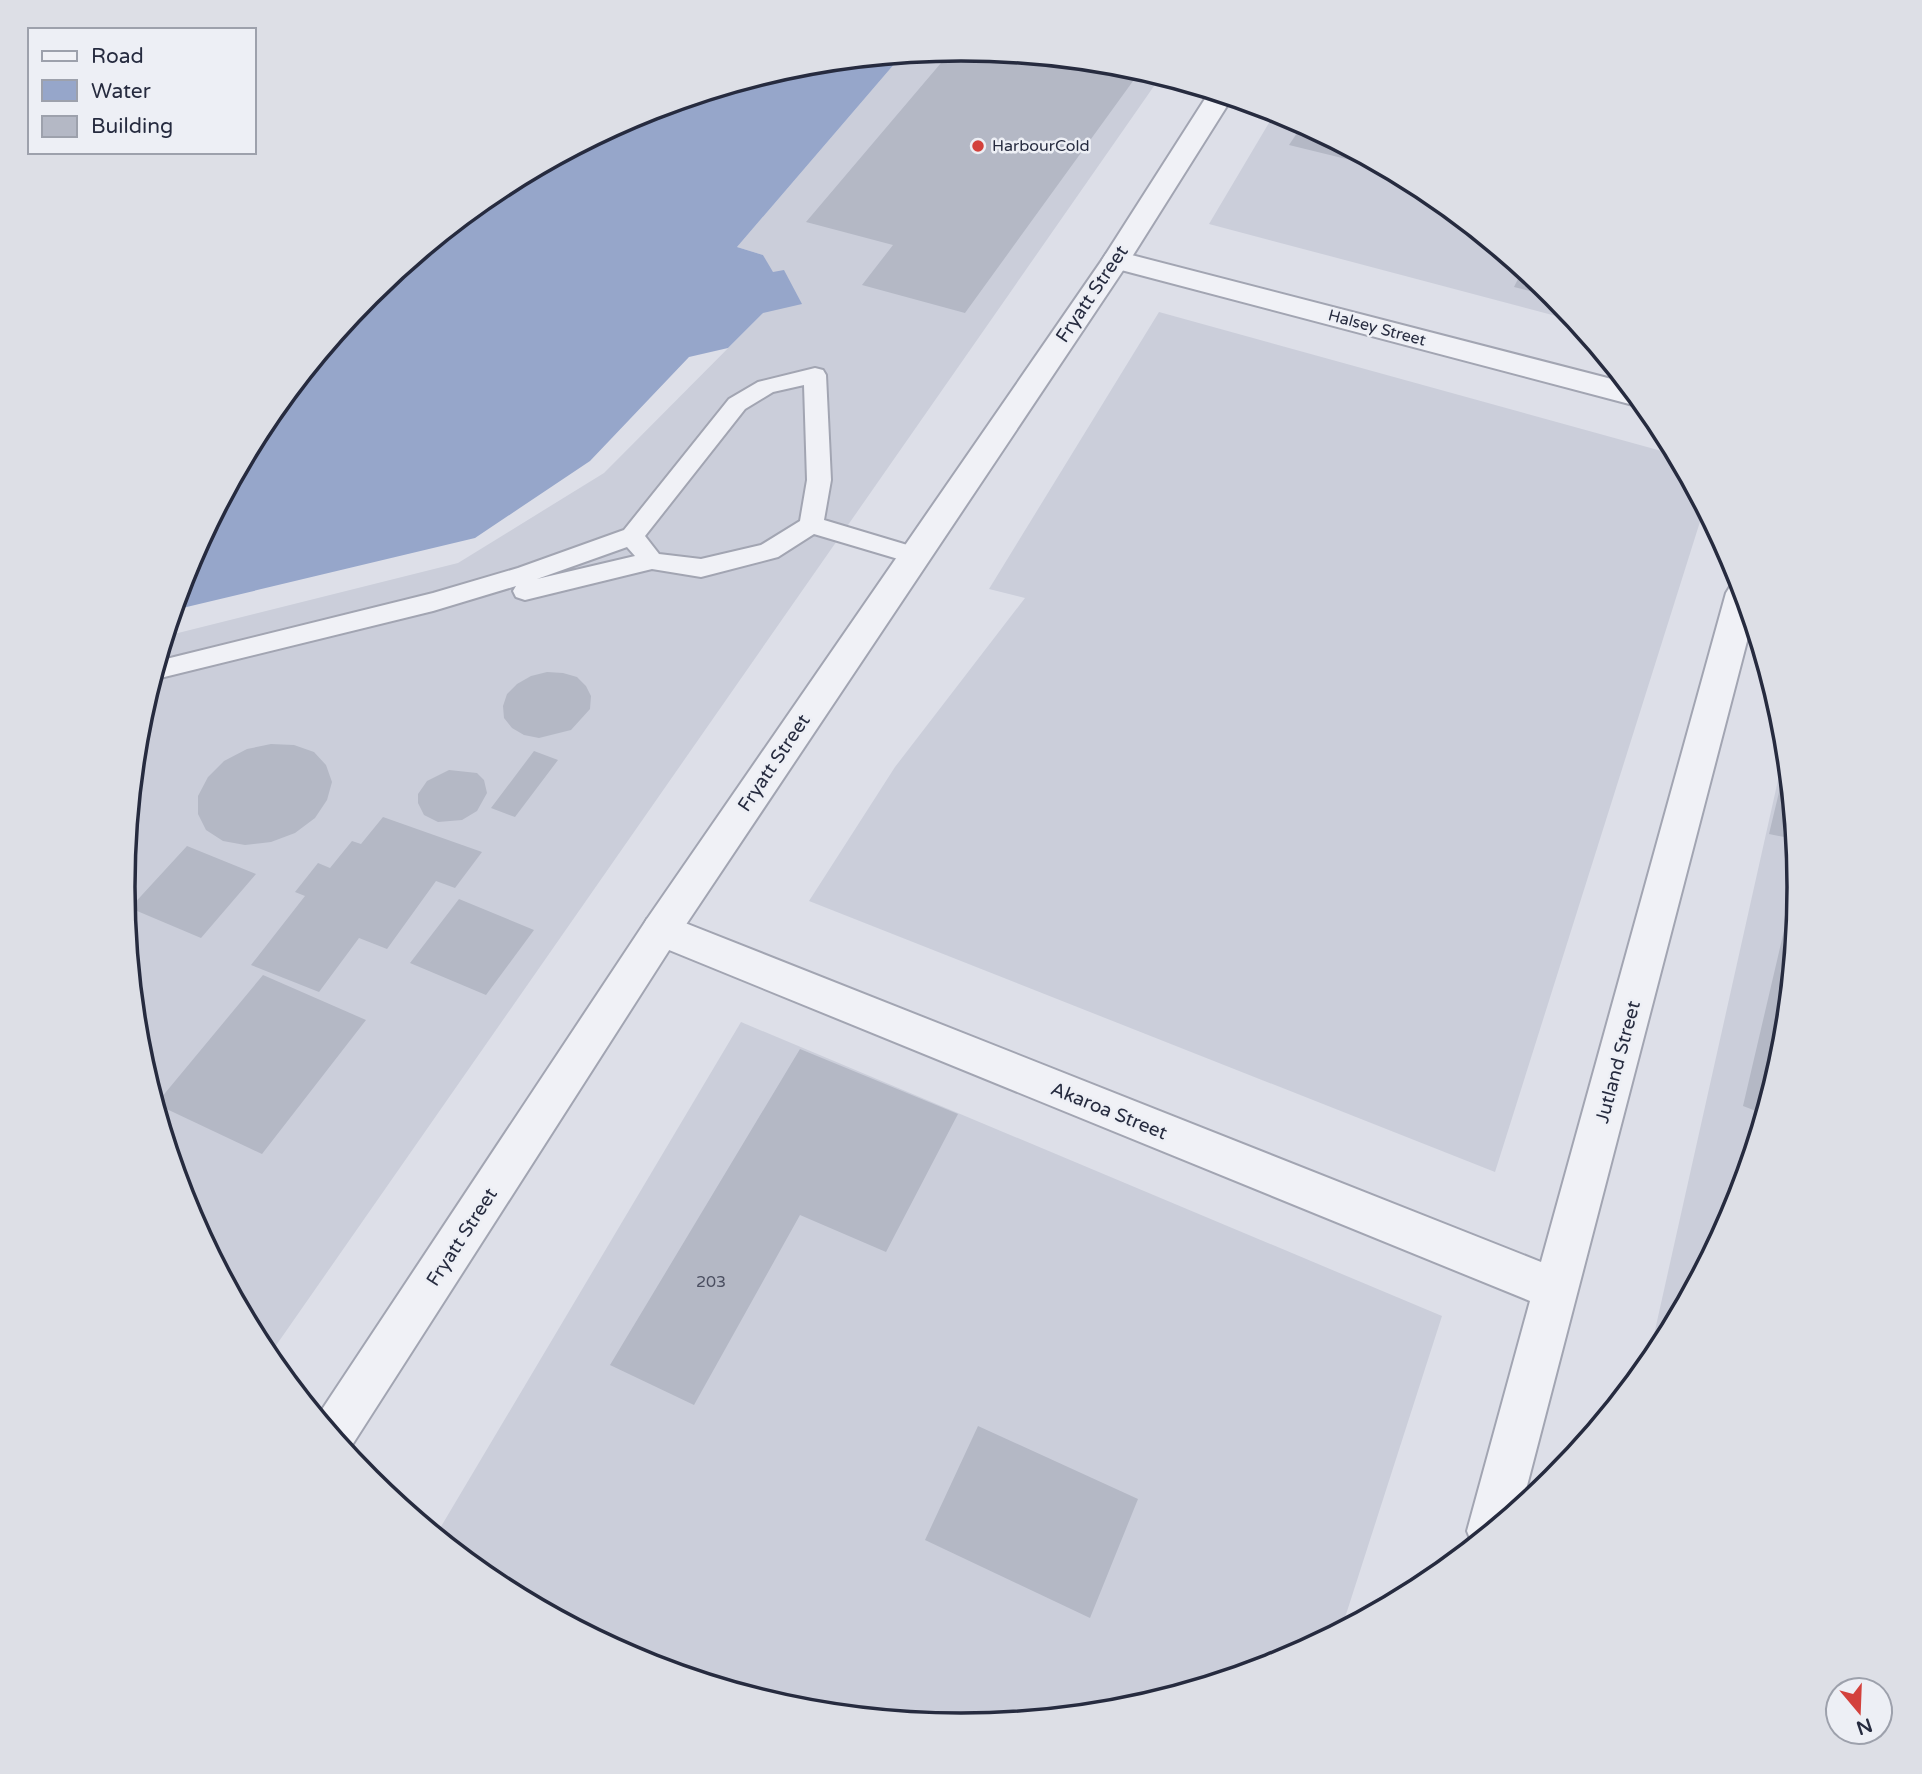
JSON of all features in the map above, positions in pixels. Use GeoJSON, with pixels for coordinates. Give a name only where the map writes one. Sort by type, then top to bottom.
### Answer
{"type":"FeatureCollection","features":[{"type":"Feature","properties":{"kind":"street","name":"Fryatt Street"},"geometry":{"type":"LineString","coordinates":[[337,1428],[661,930],[1116,260],[1215,102]]}},
{"type":"Feature","properties":{"kind":"street","name":"Halsey Street"},"geometry":{"type":"LineString","coordinates":[[1116,260],[1622,392]]}},
{"type":"Feature","properties":{"kind":"street","name":"Jutland Street"},"geometry":{"type":"LineString","coordinates":[[1495,1516],[1739,610]]}},
{"type":"Feature","properties":{"kind":"street","name":"Akaroa Street"},"geometry":{"type":"LineString","coordinates":[[661,930],[1558,1290]]}},
{"type":"Feature","properties":{"kind":"lane"},"geometry":{"type":"LineString","coordinates":[[164,669],[433,602],[527,574],[632,536],[737,404],[766,387],[815,375],[819,480],[811,525],[769,551],[701,568],[652,561],[506,596],[433,602]]}},
{"type":"Feature","properties":{"kind":"lane"},"geometry":{"type":"LineString","coordinates":[[811,525],[915,556]]}},
{"type":"Feature","properties":{"kind":"lane"},"geometry":{"type":"LineString","coordinates":[[632,536],[652,561]]}},
{"type":"Feature","properties":{"kind":"shaded area"},"geometry":{"type":"Polygon","coordinates":[[[961,61],[1015,63],[1069,68],[1155,84],[275,1347],[220,1252],[198,1203],[163,1101],[142,995],[135,887],[137,833],[151,726],[175,634],[458,563],[604,473],[762,314],[282,417],[283,415],[772,273],[763,255],[737,247],[894,64],[961,61]]]}},
{"type":"Feature","properties":{"kind":"shaded area"},"geometry":{"type":"Polygon","coordinates":[[[1270,121],[1326,146],[1420,200],[1505,266],[1557,316],[1209,224],[1270,121]]]}},
{"type":"Feature","properties":{"kind":"shaded area"},"geometry":{"type":"Polygon","coordinates":[[[1159,312],[1662,451],[1701,520],[1495,1172],[809,901],[895,767],[1025,598],[989,589],[1159,312]]]}},
{"type":"Feature","properties":{"kind":"shaded area"},"geometry":{"type":"Polygon","coordinates":[[[1779,775],[1787,887],[1780,995],[1771,1048],[1759,1101],[1724,1203],[1702,1252],[1653,1337],[1779,775]]]}},
{"type":"Feature","properties":{"kind":"shaded area"},"geometry":{"type":"Polygon","coordinates":[[[741,1022],[1442,1316],[1345,1618],[1277,1650],[1226,1669],[1175,1685],[1122,1697],[1069,1706],[961,1713],[853,1706],[747,1685],[645,1650],[596,1628],[502,1574],[440,1527],[741,1022]]]}},
{"type":"Feature","properties":{"kind":"water"},"geometry":{"type":"Polygon","coordinates":[[[894,64],[737,247],[763,255],[773,272],[784,270],[802,304],[763,313],[728,348],[689,357],[590,461],[475,538],[184,608],[220,522],[246,474],[274,428],[306,384],[377,303],[458,232],[502,200],[548,172],[645,124],[747,89],[853,68],[894,64]]]}},
{"type":"Feature","properties":{"kind":"building","name":"HarbourCold"},"geometry":{"type":"Polygon","coordinates":[[[942,62],[1015,63],[1069,68],[1134,80],[965,313],[862,285],[893,245],[806,222],[942,62]]]}},
{"type":"Feature","properties":{"kind":"building"},"geometry":{"type":"Polygon","coordinates":[[[1297,133],[1353,161],[1289,145],[1297,133]]]}},
{"type":"Feature","properties":{"kind":"building"},"geometry":{"type":"Polygon","coordinates":[[[1518,278],[1533,292],[1514,287],[1518,278]]]}},
{"type":"Feature","properties":{"kind":"building"},"geometry":{"type":"Polygon","coordinates":[[[547,672],[577,677],[591,696],[590,709],[571,730],[539,738],[524,735],[512,728],[504,718],[503,706],[507,694],[531,676],[547,672]]]}},
{"type":"Feature","properties":{"kind":"building"},"geometry":{"type":"Polygon","coordinates":[[[271,744],[294,745],[314,752],[326,765],[332,782],[327,800],[315,818],[295,833],[271,842],[245,845],[223,841],[206,830],[198,814],[198,796],[208,777],[224,761],[247,749],[271,744]]]}},
{"type":"Feature","properties":{"kind":"building"},"geometry":{"type":"Polygon","coordinates":[[[534,751],[558,760],[515,817],[491,808],[534,751]]]}},
{"type":"Feature","properties":{"kind":"building"},"geometry":{"type":"Polygon","coordinates":[[[449,770],[477,773],[484,780],[487,793],[477,811],[462,820],[438,822],[424,815],[418,803],[418,794],[427,781],[449,770]]]}},
{"type":"Feature","properties":{"kind":"building"},"geometry":{"type":"Polygon","coordinates":[[[1781,786],[1785,837],[1769,834],[1781,786]]]}},
{"type":"Feature","properties":{"kind":"building"},"geometry":{"type":"Polygon","coordinates":[[[383,817],[482,852],[455,888],[436,881],[387,949],[359,938],[319,992],[251,965],[305,896],[295,892],[318,863],[330,868],[352,841],[361,844],[383,817]]]}},
{"type":"Feature","properties":{"kind":"building"},"geometry":{"type":"Polygon","coordinates":[[[187,846],[256,874],[201,938],[136,910],[136,902],[187,846]]]}},
{"type":"Feature","properties":{"kind":"building"},"geometry":{"type":"Polygon","coordinates":[[[459,899],[534,930],[486,995],[410,963],[459,899]]]}},
{"type":"Feature","properties":{"kind":"building"},"geometry":{"type":"Polygon","coordinates":[[[1786,924],[1780,995],[1759,1101],[1756,1111],[1743,1106],[1786,924]]]}},
{"type":"Feature","properties":{"kind":"building"},"geometry":{"type":"Polygon","coordinates":[[[263,975],[366,1020],[262,1154],[165,1108],[162,1097],[263,975]]]}},
{"type":"Feature","properties":{"kind":"building"},"geometry":{"type":"Polygon","coordinates":[[[800,1049],[958,1114],[886,1252],[800,1215],[694,1405],[610,1365],[800,1049]]]}},
{"type":"Feature","properties":{"kind":"building"},"geometry":{"type":"Polygon","coordinates":[[[978,1426],[1138,1499],[1090,1618],[925,1540],[978,1426]]]}},
{"type":"Feature","properties":{"kind":"place","name":"HarbourCold"},"geometry":{"type":"Point","coordinates":[978,146]}}]}
